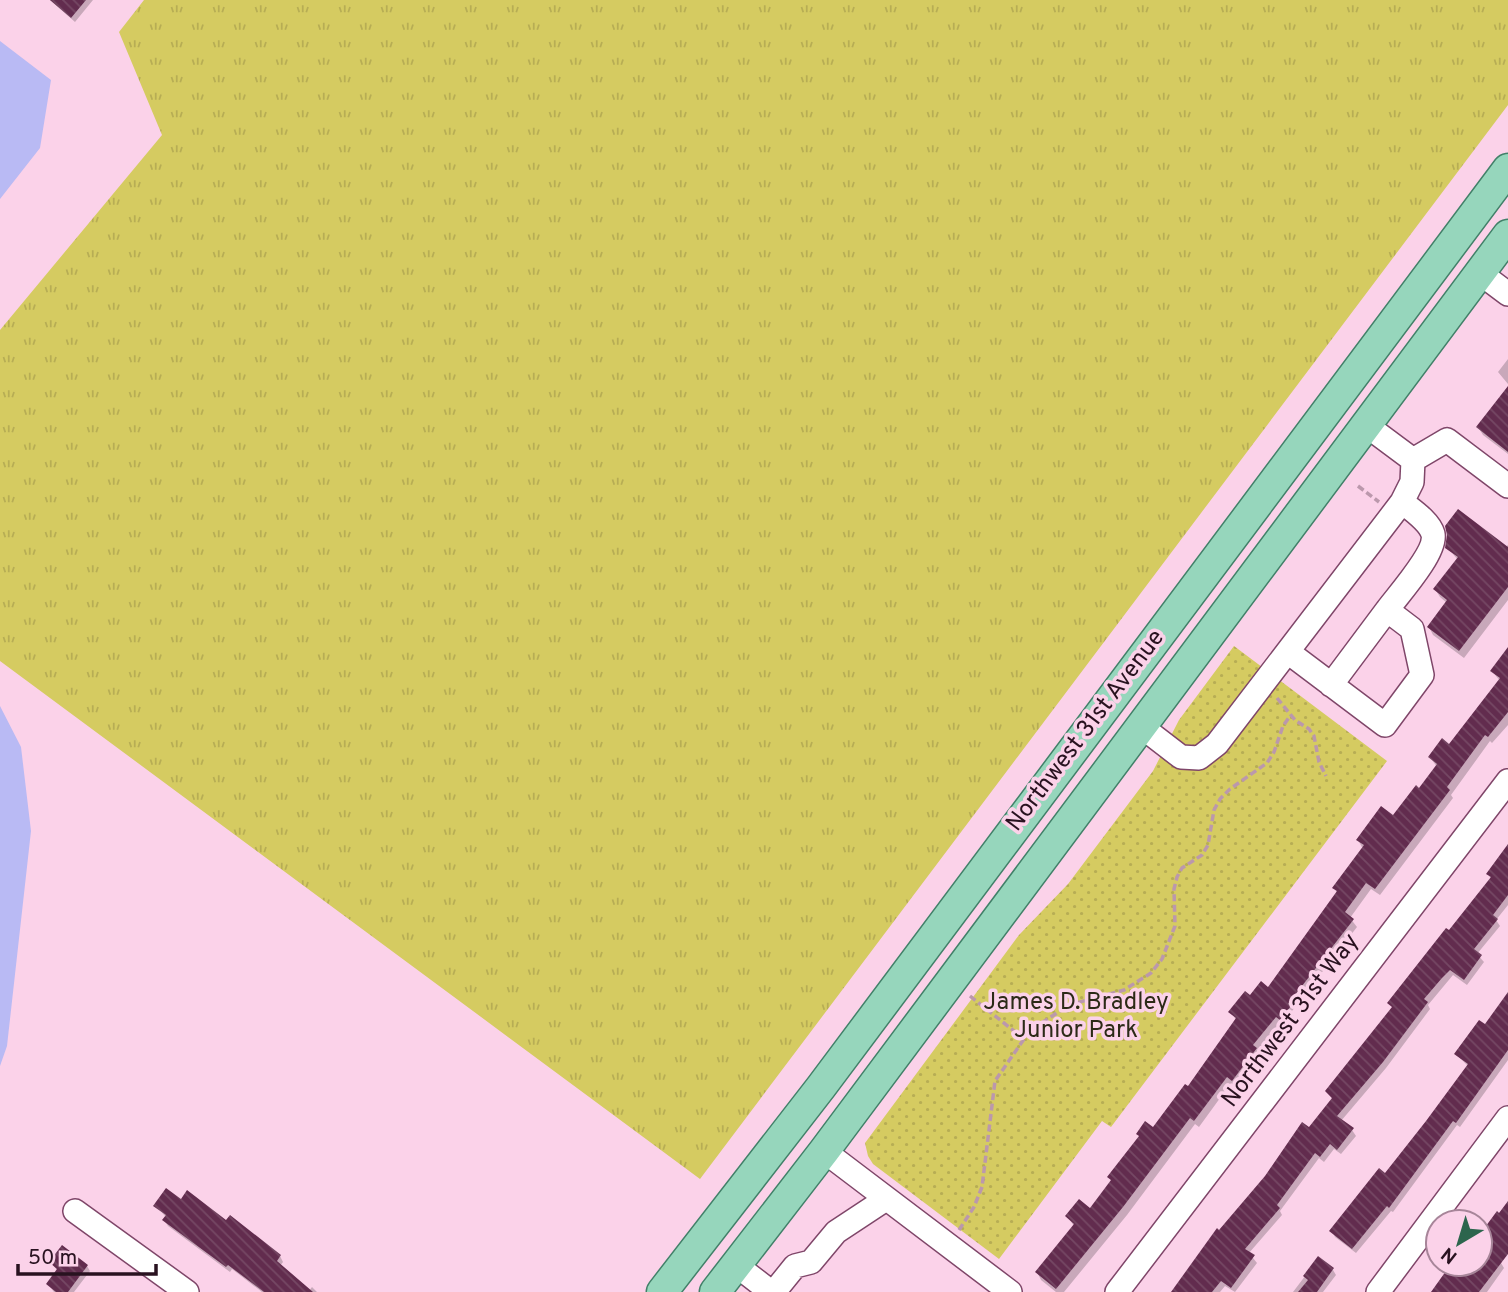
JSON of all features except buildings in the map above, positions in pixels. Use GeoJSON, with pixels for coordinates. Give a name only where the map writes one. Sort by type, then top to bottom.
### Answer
{"type":"FeatureCollection","features":[{"type":"Feature","properties":{"kind":"main road","name":"Northwest 31st Avenue"},"geometry":{"type":"LineString","coordinates":[[663,1292],[821,1087],[1507,173]]}},
{"type":"Feature","properties":{"kind":"main road","name":"Northwest 31st Avenue"},"geometry":{"type":"LineString","coordinates":[[715,1292],[824,1151],[1508,235]]}},
{"type":"Feature","properties":{"kind":"main road"},"geometry":{"type":"LineString","coordinates":[[821,1087],[813,1113],[815,1133],[824,1151]]}},
{"type":"Feature","properties":{"kind":"street"},"geometry":{"type":"LineString","coordinates":[[1480,273],[1508,294]]}},
{"type":"Feature","properties":{"kind":"street"},"geometry":{"type":"LineString","coordinates":[[1366,425],[1413,460]]}},
{"type":"Feature","properties":{"kind":"street"},"geometry":{"type":"LineString","coordinates":[[1413,460],[1447,440],[1508,486]]}},
{"type":"Feature","properties":{"kind":"street"},"geometry":{"type":"LineString","coordinates":[[1142,727],[1181,757],[1199,758],[1217,744],[1288,652],[1391,502],[1412,482],[1413,460]]}},
{"type":"Feature","properties":{"kind":"street"},"geometry":{"type":"LineString","coordinates":[[1331,685],[1432,550],[1433,535],[1422,518],[1391,502]]}},
{"type":"Feature","properties":{"kind":"street"},"geometry":{"type":"LineString","coordinates":[[1288,652],[1385,725],[1422,675],[1412,629],[1387,610]]}},
{"type":"Feature","properties":{"kind":"street","name":"Northwest 31st Way"},"geometry":{"type":"LineString","coordinates":[[1117,1292],[1508,781]]}},
{"type":"Feature","properties":{"kind":"street"},"geometry":{"type":"LineString","coordinates":[[1378,1292],[1508,1118]]}},
{"type":"Feature","properties":{"kind":"street"},"geometry":{"type":"LineString","coordinates":[[824,1151],[1010,1292]]}},
{"type":"Feature","properties":{"kind":"street"},"geometry":{"type":"LineString","coordinates":[[736,1265],[772,1292],[795,1266],[811,1262],[836,1232],[886,1199]]}},
{"type":"Feature","properties":{"kind":"street"},"geometry":{"type":"LineString","coordinates":[[75,1211],[187,1292]]}},
{"type":"Feature","properties":{"kind":"path"},"geometry":{"type":"LineString","coordinates":[[1359,486],[1391,502]]}},
{"type":"Feature","properties":{"kind":"path"},"geometry":{"type":"LineString","coordinates":[[1268,692],[1284,705],[1290,716],[1309,729],[1314,736],[1326,776]]}},
{"type":"Feature","properties":{"kind":"path"},"geometry":{"type":"LineString","coordinates":[[957,1232],[974,1208],[982,1187],[995,1081],[1024,1039],[1037,1026],[1069,1006],[1124,990],[1151,972],[1162,959],[1175,926],[1174,889],[1177,877],[1182,869],[1202,855],[1208,845],[1214,810],[1220,799],[1267,763],[1290,716]]}},
{"type":"Feature","properties":{"kind":"path"},"geometry":{"type":"LineString","coordinates":[[968,995],[1024,1039]]}},
{"type":"Feature","properties":{"kind":"green space"},"geometry":{"type":"Polygon","coordinates":[[[144,0],[1508,0],[1508,105],[700,1179],[0,661],[0,330],[162,135],[119,32],[144,0]]]}},
{"type":"Feature","properties":{"kind":"green space","name":"James D. Bradley Junior Park"},"geometry":{"type":"Polygon","coordinates":[[[1234,646],[1387,761],[1111,1127],[1102,1121],[999,1259],[873,1164],[865,1143],[1019,935],[1068,884],[1153,771],[1179,720],[1234,646]]]}},
{"type":"Feature","properties":{"kind":"water"},"geometry":{"type":"Polygon","coordinates":[[[0,41],[51,80],[40,148],[0,199],[0,41]]]}},
{"type":"Feature","properties":{"kind":"water"},"geometry":{"type":"Polygon","coordinates":[[[0,706],[21,747],[31,831],[7,1046],[0,1066],[0,706]]]}}]}
